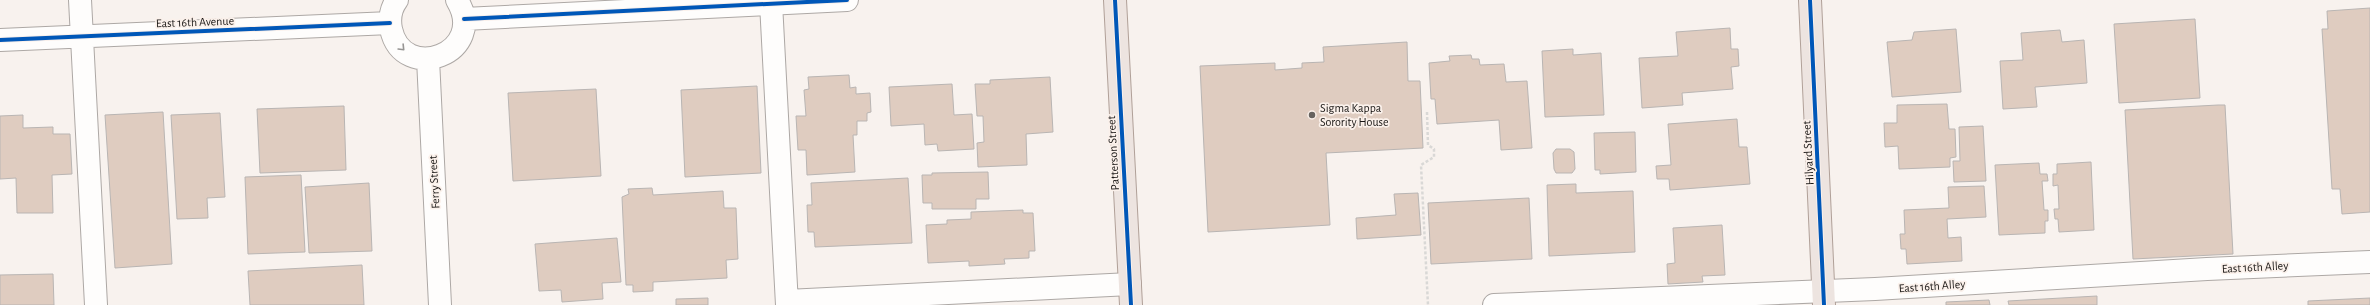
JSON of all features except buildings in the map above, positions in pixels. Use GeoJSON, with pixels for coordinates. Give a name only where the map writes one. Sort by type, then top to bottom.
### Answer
{"type":"FeatureCollection","features":[{"type":"Feature","properties":{"kind":"main road","name":"Patterson Street"},"geometry":{"type":"LineString","coordinates":[[1115,0],[1131,295]]}},
{"type":"Feature","properties":{"kind":"main road","name":"Hilyard Street"},"geometry":{"type":"LineString","coordinates":[[1810,0],[1823,298]]}},
{"type":"Feature","properties":{"kind":"street"},"geometry":{"type":"LineString","coordinates":[[80,0],[96,305]]}},
{"type":"Feature","properties":{"kind":"street"},"geometry":{"type":"LineString","coordinates":[[397,0],[392,12],[390,23],[395,40],[407,53],[428,59],[440,56],[451,50],[459,42],[463,31],[461,9],[771,3],[847,0]]}},
{"type":"Feature","properties":{"kind":"street"},"geometry":{"type":"LineString","coordinates":[[771,3],[787,303],[1131,295]]}},
{"type":"Feature","properties":{"kind":"street","name":"East 16th Avenue"},"geometry":{"type":"LineString","coordinates":[[0,40],[390,23]]}},
{"type":"Feature","properties":{"kind":"street","name":"Ferry Street"},"geometry":{"type":"LineString","coordinates":[[428,59],[440,305]]}},
{"type":"Feature","properties":{"kind":"street","name":"East 16th Alley"},"geometry":{"type":"LineString","coordinates":[[1494,305],[1823,298],[2370,262]]}},
{"type":"Feature","properties":{"kind":"path"},"geometry":{"type":"LineString","coordinates":[[1427,112],[1428,145],[1434,149],[1434,156],[1421,165],[1428,305]]}},
{"type":"Feature","properties":{"kind":"cycle path"},"geometry":{"type":"LineString","coordinates":[[464,19],[847,0]]}},
{"type":"Feature","properties":{"kind":"cycle path"},"geometry":{"type":"LineString","coordinates":[[1115,0],[1131,305]]}},
{"type":"Feature","properties":{"kind":"cycle path"},"geometry":{"type":"LineString","coordinates":[[1810,0],[1824,305]]}},
{"type":"Feature","properties":{"kind":"cycle path"},"geometry":{"type":"LineString","coordinates":[[0,40],[390,23]]}},
{"type":"Feature","properties":{"kind":"place","name":"Sigma Kappa Sorority House"},"geometry":{"type":"Point","coordinates":[1312,115]}}]}
